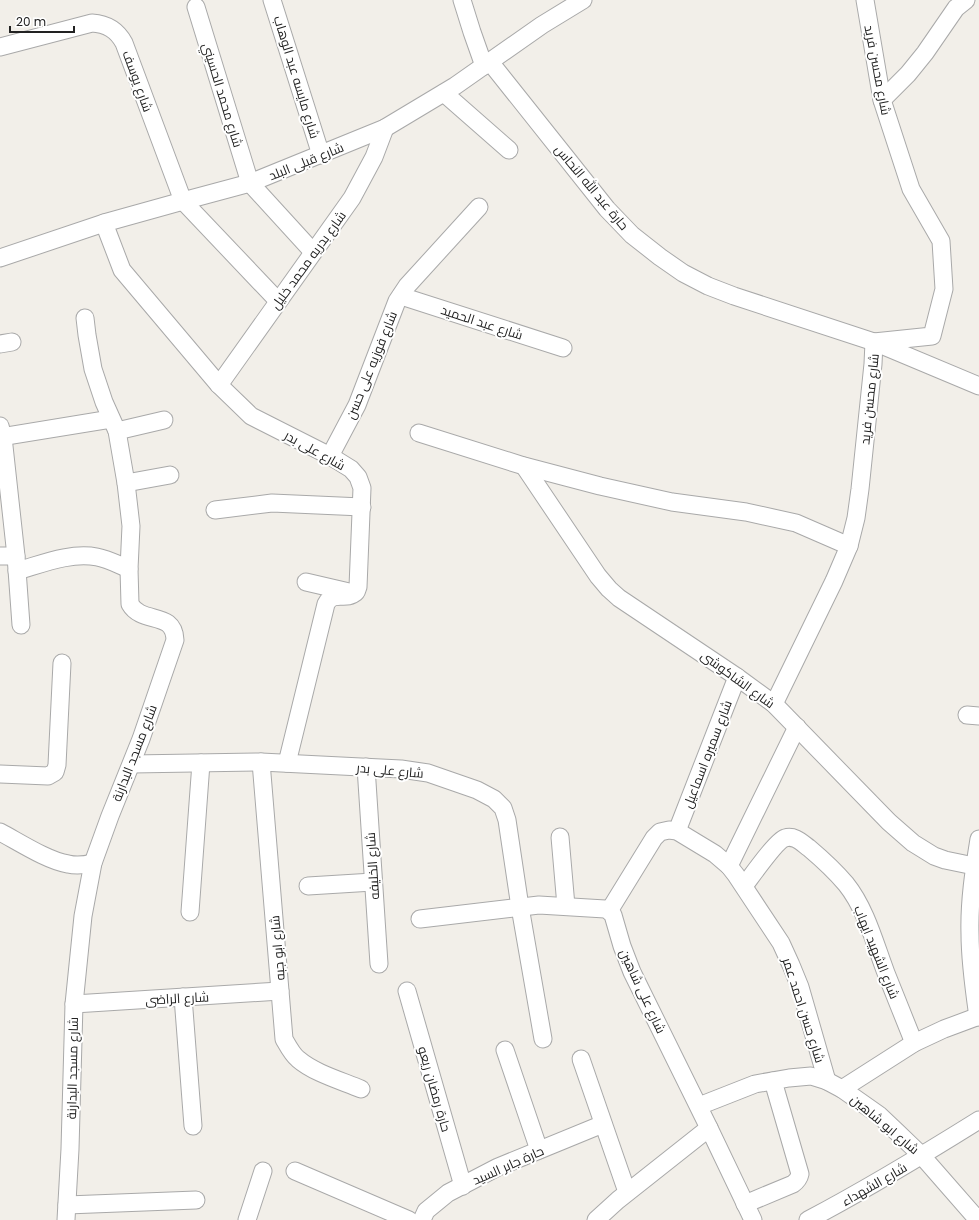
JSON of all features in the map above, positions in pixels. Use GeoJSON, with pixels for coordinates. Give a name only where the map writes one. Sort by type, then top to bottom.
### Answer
{"type":"FeatureCollection","features":[{"type":"Feature","properties":{"kind":"street","name":"شارع مايسه عبد الوهاب"},"geometry":{"type":"LineString","coordinates":[[272,0],[321,155]]}},
{"type":"Feature","properties":{"kind":"street","name":"حارة عبد الله النحاس"},"geometry":{"type":"LineString","coordinates":[[462,0],[472,32],[487,64],[607,210],[632,235],[660,257],[683,273],[708,286],[874,342],[979,386]]}},
{"type":"Feature","properties":{"kind":"street","name":"شارع قبلى البلد"},"geometry":{"type":"LineString","coordinates":[[0,257],[104,223],[250,184],[385,128],[444,93],[542,25],[583,0]]}},
{"type":"Feature","properties":{"kind":"street","name":"شارع محسن فريد"},"geometry":{"type":"LineString","coordinates":[[774,704],[834,581],[849,546],[856,518],[859,496],[874,342],[932,336],[944,289],[941,241],[911,189],[882,100],[865,0]]}},
{"type":"Feature","properties":{"kind":"street"},"geometry":{"type":"LineString","coordinates":[[882,100],[908,74],[925,54],[956,8],[966,0]]}},
{"type":"Feature","properties":{"kind":"street","name":"شارع محمد الحسيني"},"geometry":{"type":"LineString","coordinates":[[196,8],[250,184]]}},
{"type":"Feature","properties":{"kind":"street","name":"شارع يوسف"},"geometry":{"type":"LineString","coordinates":[[0,47],[92,23],[100,23],[114,30],[124,43],[183,201]]}},
{"type":"Feature","properties":{"kind":"street"},"geometry":{"type":"LineString","coordinates":[[444,93],[509,150]]}},
{"type":"Feature","properties":{"kind":"street","name":"شارع بدريه محمد خليل"},"geometry":{"type":"LineString","coordinates":[[219,385],[352,198],[374,157],[385,128]]}},
{"type":"Feature","properties":{"kind":"street"},"geometry":{"type":"LineString","coordinates":[[250,184],[313,252]]}},
{"type":"Feature","properties":{"kind":"street"},"geometry":{"type":"LineString","coordinates":[[183,201],[278,301]]}},
{"type":"Feature","properties":{"kind":"street","name":"شارع فوزيه على حسن"},"geometry":{"type":"LineString","coordinates":[[330,456],[357,405],[390,318],[401,296],[410,282],[478,206]]}},
{"type":"Feature","properties":{"kind":"street","name":"شارع على بدر"},"geometry":{"type":"LineString","coordinates":[[104,223],[122,270],[219,385],[251,416],[330,456],[351,470],[358,477],[362,488],[362,507],[358,587],[355,593]]}},
{"type":"Feature","properties":{"kind":"street","name":"شارع عبد الحميد"},"geometry":{"type":"LineString","coordinates":[[401,296],[563,348]]}},
{"type":"Feature","properties":{"kind":"street","name":"شارع مسجد البدارنة"},"geometry":{"type":"LineString","coordinates":[[67,1213],[74,1004],[83,916],[93,863],[110,816],[132,764],[175,640],[175,634],[172,627],[168,623],[140,614],[133,608],[129,599],[131,526],[126,483],[114,425],[104,402],[93,369],[85,318]]}},
{"type":"Feature","properties":{"kind":"street"},"geometry":{"type":"LineString","coordinates":[[21,625],[11,561],[1,434],[164,420]]}},
{"type":"Feature","properties":{"kind":"street"},"geometry":{"type":"LineString","coordinates":[[419,433],[524,466],[600,486],[672,502],[746,512],[796,523],[849,546]]}},
{"type":"Feature","properties":{"kind":"street","name":"شارع الشاكوشى"},"geometry":{"type":"LineString","coordinates":[[524,466],[598,576],[619,598],[737,677],[774,704],[889,822],[913,843],[934,856],[945,860],[974,866]]}},
{"type":"Feature","properties":{"kind":"street"},"geometry":{"type":"LineString","coordinates":[[126,483],[170,475]]}},
{"type":"Feature","properties":{"kind":"street"},"geometry":{"type":"LineString","coordinates":[[215,510],[272,503],[362,507]]}},
{"type":"Feature","properties":{"kind":"street"},"geometry":{"type":"LineString","coordinates":[[11,561],[83,556],[97,557],[129,569]]}},
{"type":"Feature","properties":{"kind":"street"},"geometry":{"type":"LineString","coordinates":[[306,582],[355,593]]}},
{"type":"Feature","properties":{"kind":"street"},"geometry":{"type":"LineString","coordinates":[[287,763],[328,599],[333,597],[349,596],[355,593]]}},
{"type":"Feature","properties":{"kind":"street"},"geometry":{"type":"LineString","coordinates":[[0,774],[48,776],[55,772],[57,765],[62,663]]}},
{"type":"Feature","properties":{"kind":"street","name":"شارع سميره اسماعيل"},"geometry":{"type":"LineString","coordinates":[[681,834],[737,677]]}},
{"type":"Feature","properties":{"kind":"street"},"geometry":{"type":"LineString","coordinates":[[729,866],[797,727]]}},
{"type":"Feature","properties":{"kind":"street","name":"شارع على بدر"},"geometry":{"type":"LineString","coordinates":[[132,764],[261,762],[401,769],[428,773],[477,790],[494,799],[503,808],[507,820],[520,907],[543,1039]]}},
{"type":"Feature","properties":{"kind":"street","name":"شارع ابو جبه"},"geometry":{"type":"LineString","coordinates":[[261,762],[284,1039],[298,1059],[308,1066],[361,1089]]}},
{"type":"Feature","properties":{"kind":"street"},"geometry":{"type":"LineString","coordinates":[[190,912],[201,763]]}},
{"type":"Feature","properties":{"kind":"street","name":"شارع الخليفه"},"geometry":{"type":"LineString","coordinates":[[366,767],[378,964]]}},
{"type":"Feature","properties":{"kind":"street"},"geometry":{"type":"LineString","coordinates":[[420,919],[539,905],[605,909],[609,911],[654,838],[660,832],[669,830],[681,834]]}},
{"type":"Feature","properties":{"kind":"street"},"geometry":{"type":"LineString","coordinates":[[0,832],[55,861],[80,865],[93,863]]}},
{"type":"Feature","properties":{"kind":"street","name":"شارع حسن احمد عمر"},"geometry":{"type":"LineString","coordinates":[[681,834],[715,854],[729,866],[744,886],[781,943],[800,987],[827,1081]]}},
{"type":"Feature","properties":{"kind":"street"},"geometry":{"type":"LineString","coordinates":[[560,837],[566,906]]}},
{"type":"Feature","properties":{"kind":"street","name":"شارع الشهيد ايهاب"},"geometry":{"type":"LineString","coordinates":[[744,886],[778,843],[785,838],[795,838],[799,840],[821,857],[846,885],[862,912],[871,931],[914,1043]]}},
{"type":"Feature","properties":{"kind":"street"},"geometry":{"type":"LineString","coordinates":[[842,1089],[914,1043],[944,1029],[978,1017],[972,967],[970,933],[974,866],[979,838]]}},
{"type":"Feature","properties":{"kind":"street"},"geometry":{"type":"LineString","coordinates":[[308,886],[373,882]]}},
{"type":"Feature","properties":{"kind":"street","name":"شارع على شاهين"},"geometry":{"type":"LineString","coordinates":[[609,911],[613,915],[622,946],[632,972],[710,1128],[753,1220]]}},
{"type":"Feature","properties":{"kind":"street","name":"شارع الراضى"},"geometry":{"type":"LineString","coordinates":[[74,1004],[280,991]]}},
{"type":"Feature","properties":{"kind":"street","name":"حارة رمضان ريعو"},"geometry":{"type":"LineString","coordinates":[[407,991],[463,1186]]}},
{"type":"Feature","properties":{"kind":"street"},"geometry":{"type":"LineString","coordinates":[[183,998],[193,1126]]}},
{"type":"Feature","properties":{"kind":"street"},"geometry":{"type":"LineString","coordinates":[[505,1050],[539,1150]]}},
{"type":"Feature","properties":{"kind":"street"},"geometry":{"type":"LineString","coordinates":[[581,1059],[627,1192]]}},
{"type":"Feature","properties":{"kind":"street","name":"شارع ابو شاهين"},"geometry":{"type":"LineString","coordinates":[[699,1106],[755,1084],[811,1076],[827,1081],[842,1089],[878,1116],[922,1156],[978,1220]]}},
{"type":"Feature","properties":{"kind":"street"},"geometry":{"type":"LineString","coordinates":[[745,1204],[793,1184],[797,1181],[800,1174],[773,1081]]}},
{"type":"Feature","properties":{"kind":"street","name":"شارع الشهداء"},"geometry":{"type":"LineString","coordinates":[[808,1220],[845,1201],[922,1156],[979,1120]]}},
{"type":"Feature","properties":{"kind":"street","name":"حارة جابر السيد"},"geometry":{"type":"LineString","coordinates":[[422,1220],[426,1211],[448,1193],[498,1167],[603,1124]]}},
{"type":"Feature","properties":{"kind":"street"},"geometry":{"type":"LineString","coordinates":[[596,1220],[627,1192],[710,1128]]}},
{"type":"Feature","properties":{"kind":"street"},"geometry":{"type":"LineString","coordinates":[[252,1218],[263,1171]]}},
{"type":"Feature","properties":{"kind":"street"},"geometry":{"type":"LineString","coordinates":[[295,1171],[409,1220]]}},
{"type":"Feature","properties":{"kind":"street"},"geometry":{"type":"LineString","coordinates":[[67,1213],[196,1200]]}}]}
